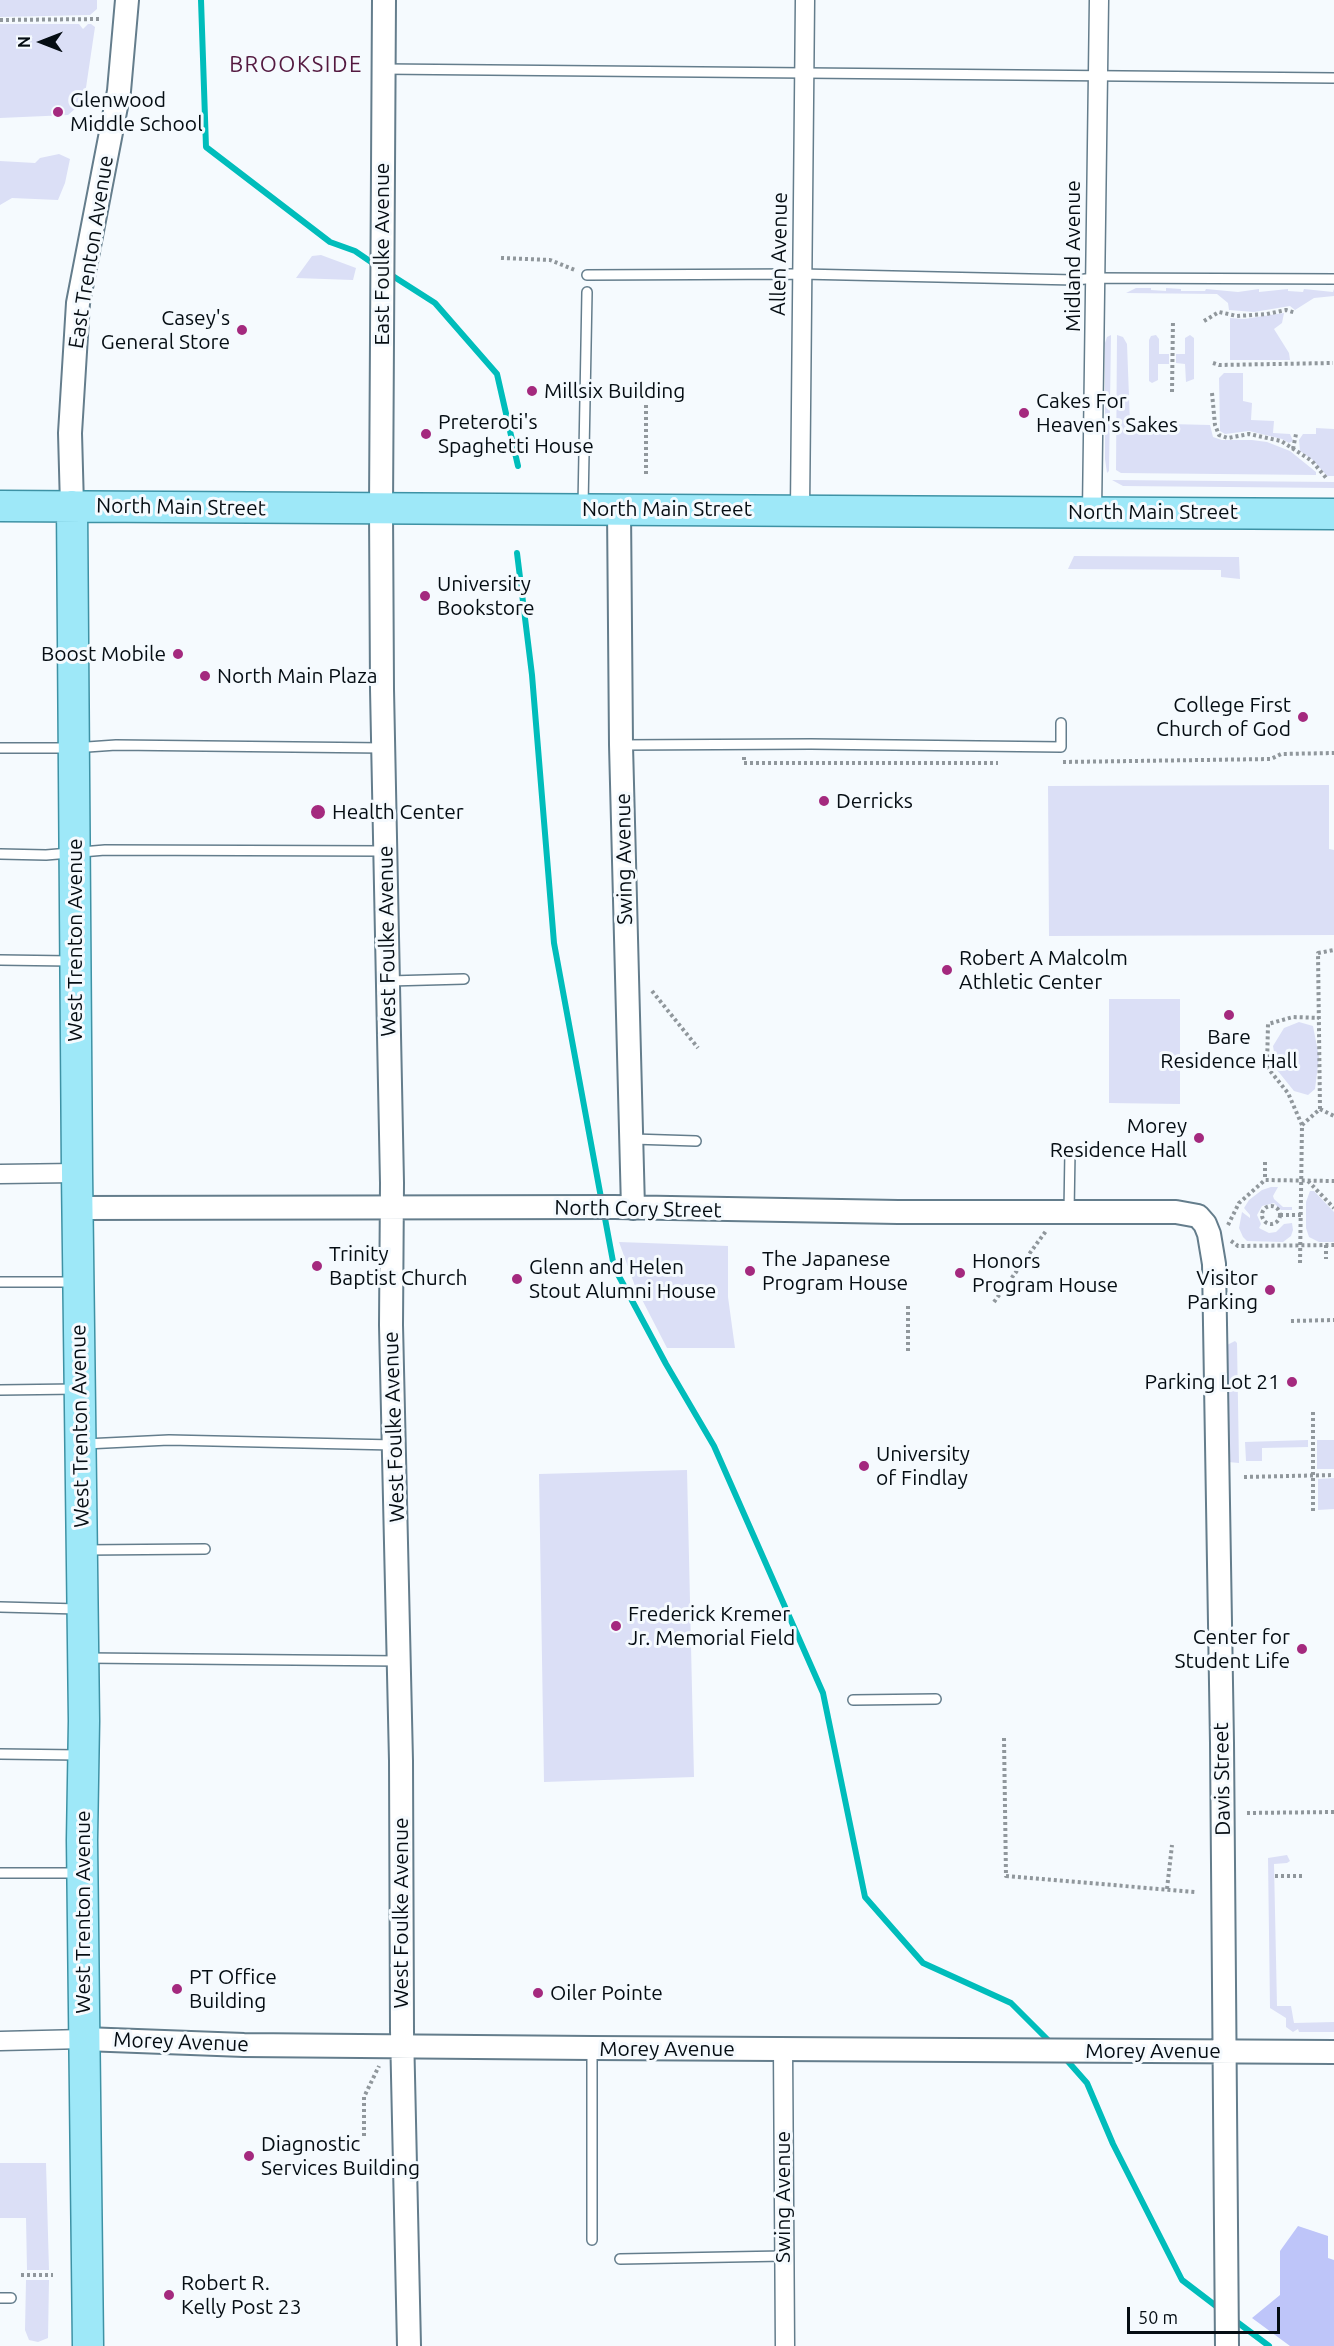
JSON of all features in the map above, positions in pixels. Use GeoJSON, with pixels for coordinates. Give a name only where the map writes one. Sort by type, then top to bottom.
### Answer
{"type":"FeatureCollection","features":[{"type":"Feature","properties":{"kind":"main road","name":"North Main Street"},"geometry":{"type":"LineString","coordinates":[[0,506],[1334,514]]}},
{"type":"Feature","properties":{"kind":"main road","name":"West Trenton Avenue"},"geometry":{"type":"LineString","coordinates":[[72,506],[88,2346]]}},
{"type":"Feature","properties":{"kind":"street","name":"East Trenton Avenue"},"geometry":{"type":"LineString","coordinates":[[72,506],[70,433],[78,303],[119,92],[127,0]]}},
{"type":"Feature","properties":{"kind":"street","name":"East Foulke Avenue"},"geometry":{"type":"LineString","coordinates":[[381,509],[384,0]]}},
{"type":"Feature","properties":{"kind":"street","name":"Allen Avenue"},"geometry":{"type":"LineString","coordinates":[[800,509],[805,0]]}},
{"type":"Feature","properties":{"kind":"street","name":"Midland Avenue"},"geometry":{"type":"LineString","coordinates":[[1092,512],[1099,0]]}},
{"type":"Feature","properties":{"kind":"street","name":"West Foulke Avenue"},"geometry":{"type":"LineString","coordinates":[[381,509],[394,1445],[400,1661],[402,2046],[409,2346]]}},
{"type":"Feature","properties":{"kind":"street","name":"Swing Avenue"},"geometry":{"type":"LineString","coordinates":[[619,509],[621,746],[630,1138],[624,1208]]}},
{"type":"Feature","properties":{"kind":"street"},"geometry":{"type":"LineString","coordinates":[[0,1174],[77,1173]]}},
{"type":"Feature","properties":{"kind":"street","name":"North Cory Street"},"geometry":{"type":"LineString","coordinates":[[77,1208],[624,1208],[1176,1212],[1198,1216]]}},
{"type":"Feature","properties":{"kind":"street","name":"Davis Street"},"geometry":{"type":"LineString","coordinates":[[1198,1216],[1216,1237],[1214,1285],[1227,2343]]}},
{"type":"Feature","properties":{"kind":"street","name":"Morey Avenue"},"geometry":{"type":"LineString","coordinates":[[0,2041],[84,2039],[244,2045],[592,2049],[1334,2052]]}},
{"type":"Feature","properties":{"kind":"street","name":"Swing Avenue"},"geometry":{"type":"LineString","coordinates":[[783,2049],[785,2346]]}},
{"type":"Feature","properties":{"kind":"lane"},"geometry":{"type":"LineString","coordinates":[[383,69],[804,75],[1334,78]]}},
{"type":"Feature","properties":{"kind":"lane"},"geometry":{"type":"LineString","coordinates":[[587,275],[801,274],[1075,280],[1096,278],[1334,279]]}},
{"type":"Feature","properties":{"kind":"lane"},"geometry":{"type":"LineString","coordinates":[[583,509],[587,292]]}},
{"type":"Feature","properties":{"kind":"lane"},"geometry":{"type":"LineString","coordinates":[[621,746],[811,744],[1061,747],[1061,723]]}},
{"type":"Feature","properties":{"kind":"lane"},"geometry":{"type":"LineString","coordinates":[[0,748],[127,745],[383,748]]}},
{"type":"Feature","properties":{"kind":"lane"},"geometry":{"type":"LineString","coordinates":[[0,854],[46,855],[105,850],[385,851]]}},
{"type":"Feature","properties":{"kind":"lane"},"geometry":{"type":"LineString","coordinates":[[0,960],[76,961]]}},
{"type":"Feature","properties":{"kind":"lane"},"geometry":{"type":"LineString","coordinates":[[387,981],[465,979]]}},
{"type":"Feature","properties":{"kind":"lane"},"geometry":{"type":"LineString","coordinates":[[630,1138],[696,1141]]}},
{"type":"Feature","properties":{"kind":"lane"},"geometry":{"type":"LineString","coordinates":[[1063,1212],[1070,1151]]}},
{"type":"Feature","properties":{"kind":"lane"},"geometry":{"type":"LineString","coordinates":[[0,1282],[78,1282]]}},
{"type":"Feature","properties":{"kind":"lane"},"geometry":{"type":"LineString","coordinates":[[0,1390],[80,1389]]}},
{"type":"Feature","properties":{"kind":"lane"},"geometry":{"type":"LineString","coordinates":[[81,1444],[169,1440],[394,1445]]}},
{"type":"Feature","properties":{"kind":"lane"},"geometry":{"type":"LineString","coordinates":[[82,1550],[205,1549]]}},
{"type":"Feature","properties":{"kind":"lane"},"geometry":{"type":"LineString","coordinates":[[0,1607],[83,1609]]}},
{"type":"Feature","properties":{"kind":"lane"},"geometry":{"type":"LineString","coordinates":[[83,1658],[400,1661]]}},
{"type":"Feature","properties":{"kind":"lane"},"geometry":{"type":"LineString","coordinates":[[853,1700],[936,1699]]}},
{"type":"Feature","properties":{"kind":"lane"},"geometry":{"type":"LineString","coordinates":[[0,1754],[84,1755]]}},
{"type":"Feature","properties":{"kind":"lane"},"geometry":{"type":"LineString","coordinates":[[0,1872],[83,1873]]}},
{"type":"Feature","properties":{"kind":"lane"},"geometry":{"type":"LineString","coordinates":[[592,2049],[592,2240]]}},
{"type":"Feature","properties":{"kind":"lane"},"geometry":{"type":"LineString","coordinates":[[620,2259],[784,2256]]}},
{"type":"Feature","properties":{"kind":"lane"},"geometry":{"type":"LineString","coordinates":[[0,2298],[11,2298]]}},
{"type":"Feature","properties":{"kind":"path"},"geometry":{"type":"LineString","coordinates":[[0,20],[100,20]]}},
{"type":"Feature","properties":{"kind":"path"},"geometry":{"type":"LineString","coordinates":[[501,258],[550,260],[587,275]]}},
{"type":"Feature","properties":{"kind":"path"},"geometry":{"type":"LineString","coordinates":[[1204,321],[1219,312],[1237,316],[1286,310],[1296,313]]}},
{"type":"Feature","properties":{"kind":"path"},"geometry":{"type":"LineString","coordinates":[[1172,392],[1173,320]]}},
{"type":"Feature","properties":{"kind":"path"},"geometry":{"type":"LineString","coordinates":[[1213,363],[1219,365],[1333,363]]}},
{"type":"Feature","properties":{"kind":"path"},"geometry":{"type":"LineString","coordinates":[[1212,393],[1215,425],[1219,435],[1228,438],[1249,434],[1281,441],[1312,461],[1327,479]]}},
{"type":"Feature","properties":{"kind":"path"},"geometry":{"type":"LineString","coordinates":[[646,405],[646,474]]}},
{"type":"Feature","properties":{"kind":"path"},"geometry":{"type":"LineString","coordinates":[[1293,449],[1296,434]]}},
{"type":"Feature","properties":{"kind":"path"},"geometry":{"type":"LineString","coordinates":[[1302,1125],[1320,1109],[1318,952],[1334,950]]}},
{"type":"Feature","properties":{"kind":"path"},"geometry":{"type":"LineString","coordinates":[[652,991],[698,1048]]}},
{"type":"Feature","properties":{"kind":"path"},"geometry":{"type":"LineString","coordinates":[[1300,1263],[1302,1125],[1287,1093],[1268,1067],[1268,1024],[1293,1017],[1319,1018]]}},
{"type":"Feature","properties":{"kind":"path"},"geometry":{"type":"LineString","coordinates":[[1320,1109],[1334,1116]]}},
{"type":"Feature","properties":{"kind":"path"},"geometry":{"type":"LineString","coordinates":[[1265,1162],[1265,1180]]}},
{"type":"Feature","properties":{"kind":"path"},"geometry":{"type":"LineString","coordinates":[[1334,1181],[1265,1180],[1239,1203],[1216,1237],[1238,1246],[1334,1245]]}},
{"type":"Feature","properties":{"kind":"path"},"geometry":{"type":"LineString","coordinates":[[1308,1181],[1334,1208]]}},
{"type":"Feature","properties":{"kind":"path"},"geometry":{"type":"LineString","coordinates":[[1271,1206],[1279,1209],[1280,1215],[1279,1221],[1270,1224],[1265,1222],[1262,1213],[1265,1208],[1271,1206]]}},
{"type":"Feature","properties":{"kind":"path"},"geometry":{"type":"LineString","coordinates":[[994,1302],[1063,1212]]}},
{"type":"Feature","properties":{"kind":"path"},"geometry":{"type":"LineString","coordinates":[[1280,1215],[1301,1215]]}},
{"type":"Feature","properties":{"kind":"path"},"geometry":{"type":"LineString","coordinates":[[1326,1245],[1326,1259]]}},
{"type":"Feature","properties":{"kind":"path"},"geometry":{"type":"LineString","coordinates":[[908,1306],[908,1353]]}},
{"type":"Feature","properties":{"kind":"path"},"geometry":{"type":"LineString","coordinates":[[1291,1321],[1334,1320]]}},
{"type":"Feature","properties":{"kind":"path"},"geometry":{"type":"LineString","coordinates":[[1313,1412],[1313,1514]]}},
{"type":"Feature","properties":{"kind":"path"},"geometry":{"type":"LineString","coordinates":[[1244,1477],[1334,1474]]}},
{"type":"Feature","properties":{"kind":"path"},"geometry":{"type":"LineString","coordinates":[[1004,1738],[1006,1876],[1195,1892]]}},
{"type":"Feature","properties":{"kind":"path"},"geometry":{"type":"LineString","coordinates":[[1247,1814],[1334,1812]]}},
{"type":"Feature","properties":{"kind":"path"},"geometry":{"type":"LineString","coordinates":[[1167,1890],[1172,1845]]}},
{"type":"Feature","properties":{"kind":"path"},"geometry":{"type":"LineString","coordinates":[[1275,1876],[1304,1876]]}},
{"type":"Feature","properties":{"kind":"path"},"geometry":{"type":"LineString","coordinates":[[364,2136],[364,2097],[380,2065]]}},
{"type":"Feature","properties":{"kind":"path"},"geometry":{"type":"LineString","coordinates":[[21,2275],[53,2275]]}},
{"type":"Feature","properties":{"kind":"shaded area"},"geometry":{"type":"Polygon","coordinates":[[[0,0],[97,0],[97,9],[90,15],[0,17],[0,0]]]}},
{"type":"Feature","properties":{"kind":"shaded area"},"geometry":{"type":"Polygon","coordinates":[[[0,24],[79,24],[83,29],[91,24],[95,27],[84,101],[68,115],[0,118],[0,24]]]}},
{"type":"Feature","properties":{"kind":"shaded area"},"geometry":{"type":"Polygon","coordinates":[[[59,154],[70,159],[65,183],[58,200],[12,198],[0,205],[0,161],[35,163],[40,158],[59,154]]]}},
{"type":"Feature","properties":{"kind":"shaded area"},"geometry":{"type":"Polygon","coordinates":[[[321,255],[356,268],[353,280],[296,278],[312,256],[321,255]]]}},
{"type":"Feature","properties":{"kind":"shaded area"},"geometry":{"type":"Polygon","coordinates":[[[1136,288],[1166,291],[1166,288],[1181,289],[1181,291],[1205,291],[1206,289],[1238,292],[1288,289],[1288,291],[1303,292],[1304,289],[1333,292],[1334,289],[1334,296],[1314,298],[1295,310],[1290,306],[1254,312],[1229,310],[1228,303],[1217,294],[1126,293],[1136,288]]]}},
{"type":"Feature","properties":{"kind":"shaded area"},"geometry":{"type":"Polygon","coordinates":[[[1284,313],[1282,323],[1274,329],[1289,353],[1290,360],[1230,360],[1230,318],[1244,319],[1284,313]]]}},
{"type":"Feature","properties":{"kind":"shaded area"},"geometry":{"type":"Polygon","coordinates":[[[1111,335],[1109,471],[1107,473],[1105,343],[1107,337],[1111,335]]]}},
{"type":"Feature","properties":{"kind":"shaded area"},"geometry":{"type":"Polygon","coordinates":[[[1117,335],[1123,337],[1127,344],[1130,423],[1210,425],[1213,437],[1222,440],[1267,442],[1290,451],[1316,472],[1316,475],[1121,473],[1116,470],[1117,335]]]}},
{"type":"Feature","properties":{"kind":"shaded area"},"geometry":{"type":"Polygon","coordinates":[[[1156,335],[1159,339],[1159,354],[1169,354],[1169,364],[1158,364],[1158,380],[1152,383],[1149,381],[1149,340],[1151,336],[1156,335]]]}},
{"type":"Feature","properties":{"kind":"shaded area"},"geometry":{"type":"Polygon","coordinates":[[[1190,335],[1194,338],[1194,379],[1186,382],[1185,364],[1176,363],[1176,354],[1185,354],[1185,338],[1190,335]]]}},
{"type":"Feature","properties":{"kind":"shaded area"},"geometry":{"type":"Polygon","coordinates":[[[1224,373],[1243,373],[1243,401],[1252,403],[1251,420],[1274,421],[1273,433],[1290,434],[1293,441],[1289,443],[1282,439],[1249,431],[1225,434],[1220,431],[1219,378],[1224,373]]]}},
{"type":"Feature","properties":{"kind":"shaded area"},"geometry":{"type":"Polygon","coordinates":[[[1316,428],[1334,429],[1334,476],[1327,476],[1313,460],[1300,451],[1299,440],[1303,434],[1316,434],[1316,428]]]}},
{"type":"Feature","properties":{"kind":"shaded area"},"geometry":{"type":"Polygon","coordinates":[[[1112,480],[1334,482],[1334,488],[1123,486],[1112,480]]]}},
{"type":"Feature","properties":{"kind":"shaded area"},"geometry":{"type":"Polygon","coordinates":[[[1074,556],[1239,557],[1240,579],[1221,577],[1221,570],[1068,569],[1074,556]]]}},
{"type":"Feature","properties":{"kind":"shaded area"},"geometry":{"type":"Polygon","coordinates":[[[1329,785],[1329,849],[1334,850],[1334,935],[1049,936],[1048,786],[1329,785]]]}},
{"type":"Feature","properties":{"kind":"shaded area"},"geometry":{"type":"Polygon","coordinates":[[[1109,999],[1180,999],[1180,1104],[1109,1103],[1109,999]]]}},
{"type":"Feature","properties":{"kind":"shaded area"},"geometry":{"type":"Polygon","coordinates":[[[1299,1022],[1313,1026],[1319,1057],[1315,1089],[1308,1095],[1294,1091],[1277,1070],[1273,1046],[1284,1028],[1299,1022]]]}},
{"type":"Feature","properties":{"kind":"shaded area"},"geometry":{"type":"Polygon","coordinates":[[[1278,1187],[1273,1196],[1274,1199],[1283,1207],[1292,1207],[1292,1210],[1281,1210],[1274,1203],[1262,1206],[1257,1215],[1261,1224],[1259,1228],[1269,1233],[1276,1232],[1284,1224],[1292,1223],[1291,1236],[1283,1242],[1247,1241],[1239,1228],[1242,1212],[1250,1218],[1244,1208],[1249,1200],[1262,1190],[1278,1187]]]}},
{"type":"Feature","properties":{"kind":"shaded area"},"geometry":{"type":"Polygon","coordinates":[[[1310,1191],[1314,1191],[1334,1212],[1334,1242],[1319,1242],[1309,1237],[1306,1228],[1306,1202],[1310,1191]]]}},
{"type":"Feature","properties":{"kind":"shaded area"},"geometry":{"type":"Polygon","coordinates":[[[619,1242],[728,1246],[728,1297],[735,1348],[667,1348],[635,1286],[619,1242]]]}},
{"type":"Feature","properties":{"kind":"shaded area"},"geometry":{"type":"Polygon","coordinates":[[[1235,1341],[1237,1343],[1239,1463],[1228,1462],[1227,1345],[1235,1341]]]}},
{"type":"Feature","properties":{"kind":"shaded area"},"geometry":{"type":"Polygon","coordinates":[[[1308,1440],[1308,1447],[1262,1448],[1262,1461],[1246,1461],[1245,1442],[1308,1440]]]}},
{"type":"Feature","properties":{"kind":"shaded area"},"geometry":{"type":"Polygon","coordinates":[[[1317,1440],[1334,1440],[1334,1469],[1317,1469],[1317,1440]]]}},
{"type":"Feature","properties":{"kind":"shaded area","name":"Frederick Kremer Jr. Memorial Field"},"geometry":{"type":"Polygon","coordinates":[[[687,1470],[694,1777],[544,1782],[539,1474],[687,1470]]]}},
{"type":"Feature","properties":{"kind":"shaded area"},"geometry":{"type":"Polygon","coordinates":[[[1334,1478],[1334,1509],[1318,1510],[1318,1479],[1334,1478]]]}},
{"type":"Feature","properties":{"kind":"shaded area"},"geometry":{"type":"Polygon","coordinates":[[[1287,1855],[1290,1861],[1274,1864],[1277,2006],[1291,2006],[1294,2023],[1334,2022],[1334,2032],[1299,2032],[1298,2029],[1293,2032],[1286,2027],[1286,2018],[1270,2008],[1268,1858],[1287,1855]]]}},
{"type":"Feature","properties":{"kind":"shaded area"},"geometry":{"type":"Polygon","coordinates":[[[0,2163],[46,2163],[49,2270],[27,2270],[26,2218],[0,2218],[0,2163]]]}},
{"type":"Feature","properties":{"kind":"shaded area"},"geometry":{"type":"Polygon","coordinates":[[[1298,2226],[1328,2236],[1328,2258],[1334,2260],[1334,2346],[1290,2346],[1252,2318],[1280,2295],[1280,2251],[1298,2226]]]}},
{"type":"Feature","properties":{"kind":"shaded area"},"geometry":{"type":"Polygon","coordinates":[[[26,2280],[49,2280],[48,2338],[38,2342],[29,2340],[25,2330],[26,2280]]]}},
{"type":"Feature","properties":{"kind":"waterway"},"geometry":{"type":"LineString","coordinates":[[201,0],[206,147],[330,242],[355,251],[377,266]]}},
{"type":"Feature","properties":{"kind":"waterway"},"geometry":{"type":"LineString","coordinates":[[388,273],[435,303],[497,374],[518,466]]}},
{"type":"Feature","properties":{"kind":"waterway"},"geometry":{"type":"LineString","coordinates":[[517,553],[532,675],[554,943],[602,1203]]}},
{"type":"Feature","properties":{"kind":"waterway"},"geometry":{"type":"LineString","coordinates":[[604,1213],[614,1267],[666,1364],[714,1446],[823,1693],[865,1897],[923,1963],[1011,2003],[1053,2045]]}},
{"type":"Feature","properties":{"kind":"waterway"},"geometry":{"type":"LineString","coordinates":[[1064,2057],[1087,2083],[1113,2144],[1182,2280],[1220,2309]]}},
{"type":"Feature","properties":{"kind":"waterway"},"geometry":{"type":"LineString","coordinates":[[1233,2319],[1269,2346]]}},
{"type":"Feature","properties":{"kind":"place","name":"Glenwood Middle School"},"geometry":{"type":"Point","coordinates":[58,112]}},
{"type":"Feature","properties":{"kind":"place","name":"Casey's General Store"},"geometry":{"type":"Point","coordinates":[242,330]}},
{"type":"Feature","properties":{"kind":"place","name":"Millsix Building"},"geometry":{"type":"Point","coordinates":[532,391]}},
{"type":"Feature","properties":{"kind":"place","name":"Cakes For Heaven's Sakes"},"geometry":{"type":"Point","coordinates":[1024,413]}},
{"type":"Feature","properties":{"kind":"place","name":"Preteroti's Spaghetti House"},"geometry":{"type":"Point","coordinates":[426,434]}},
{"type":"Feature","properties":{"kind":"place","name":"University Bookstore"},"geometry":{"type":"Point","coordinates":[425,596]}},
{"type":"Feature","properties":{"kind":"place","name":"Boost Mobile"},"geometry":{"type":"Point","coordinates":[178,654]}},
{"type":"Feature","properties":{"kind":"place","name":"North Main Plaza"},"geometry":{"type":"Point","coordinates":[205,676]}},
{"type":"Feature","properties":{"kind":"place","name":"College First Church of God"},"geometry":{"type":"Point","coordinates":[1303,717]}},
{"type":"Feature","properties":{"kind":"place","name":"Derricks"},"geometry":{"type":"Point","coordinates":[824,801]}},
{"type":"Feature","properties":{"kind":"place","name":"Health Center"},"geometry":{"type":"Point","coordinates":[318,812]}},
{"type":"Feature","properties":{"kind":"place","name":"Robert A Malcolm Athletic Center"},"geometry":{"type":"Point","coordinates":[947,970]}},
{"type":"Feature","properties":{"kind":"place","name":"Bare Residence Hall"},"geometry":{"type":"Point","coordinates":[1229,1015]}},
{"type":"Feature","properties":{"kind":"place","name":"Morey Residence Hall"},"geometry":{"type":"Point","coordinates":[1199,1138]}},
{"type":"Feature","properties":{"kind":"place","name":"Trinity Baptist Church"},"geometry":{"type":"Point","coordinates":[317,1266]}},
{"type":"Feature","properties":{"kind":"place","name":"The Japanese Program House"},"geometry":{"type":"Point","coordinates":[750,1271]}},
{"type":"Feature","properties":{"kind":"place","name":"Honors Program House"},"geometry":{"type":"Point","coordinates":[960,1273]}},
{"type":"Feature","properties":{"kind":"place","name":"Glenn and Helen Stout Alumni House"},"geometry":{"type":"Point","coordinates":[517,1279]}},
{"type":"Feature","properties":{"kind":"place","name":"Visitor Parking"},"geometry":{"type":"Point","coordinates":[1270,1290]}},
{"type":"Feature","properties":{"kind":"place","name":"Parking Lot 21"},"geometry":{"type":"Point","coordinates":[1292,1382]}},
{"type":"Feature","properties":{"kind":"place","name":"University of Findlay"},"geometry":{"type":"Point","coordinates":[864,1466]}},
{"type":"Feature","properties":{"kind":"place","name":"Frederick Kremer Jr. Memorial Field"},"geometry":{"type":"Point","coordinates":[616,1626]}},
{"type":"Feature","properties":{"kind":"place","name":"Center for Student Life"},"geometry":{"type":"Point","coordinates":[1302,1649]}},
{"type":"Feature","properties":{"kind":"place","name":"PT Office Building"},"geometry":{"type":"Point","coordinates":[177,1989]}},
{"type":"Feature","properties":{"kind":"place","name":"Oiler Pointe"},"geometry":{"type":"Point","coordinates":[538,1993]}},
{"type":"Feature","properties":{"kind":"place","name":"Diagnostic Services Building"},"geometry":{"type":"Point","coordinates":[249,2156]}},
{"type":"Feature","properties":{"kind":"place","name":"Robert R. Kelly Post 23"},"geometry":{"type":"Point","coordinates":[169,2295]}},
{"type":"Feature","properties":{"kind":"district","name":"BROOKSIDE"},"geometry":{"type":"Point","coordinates":[296,65]}}]}
